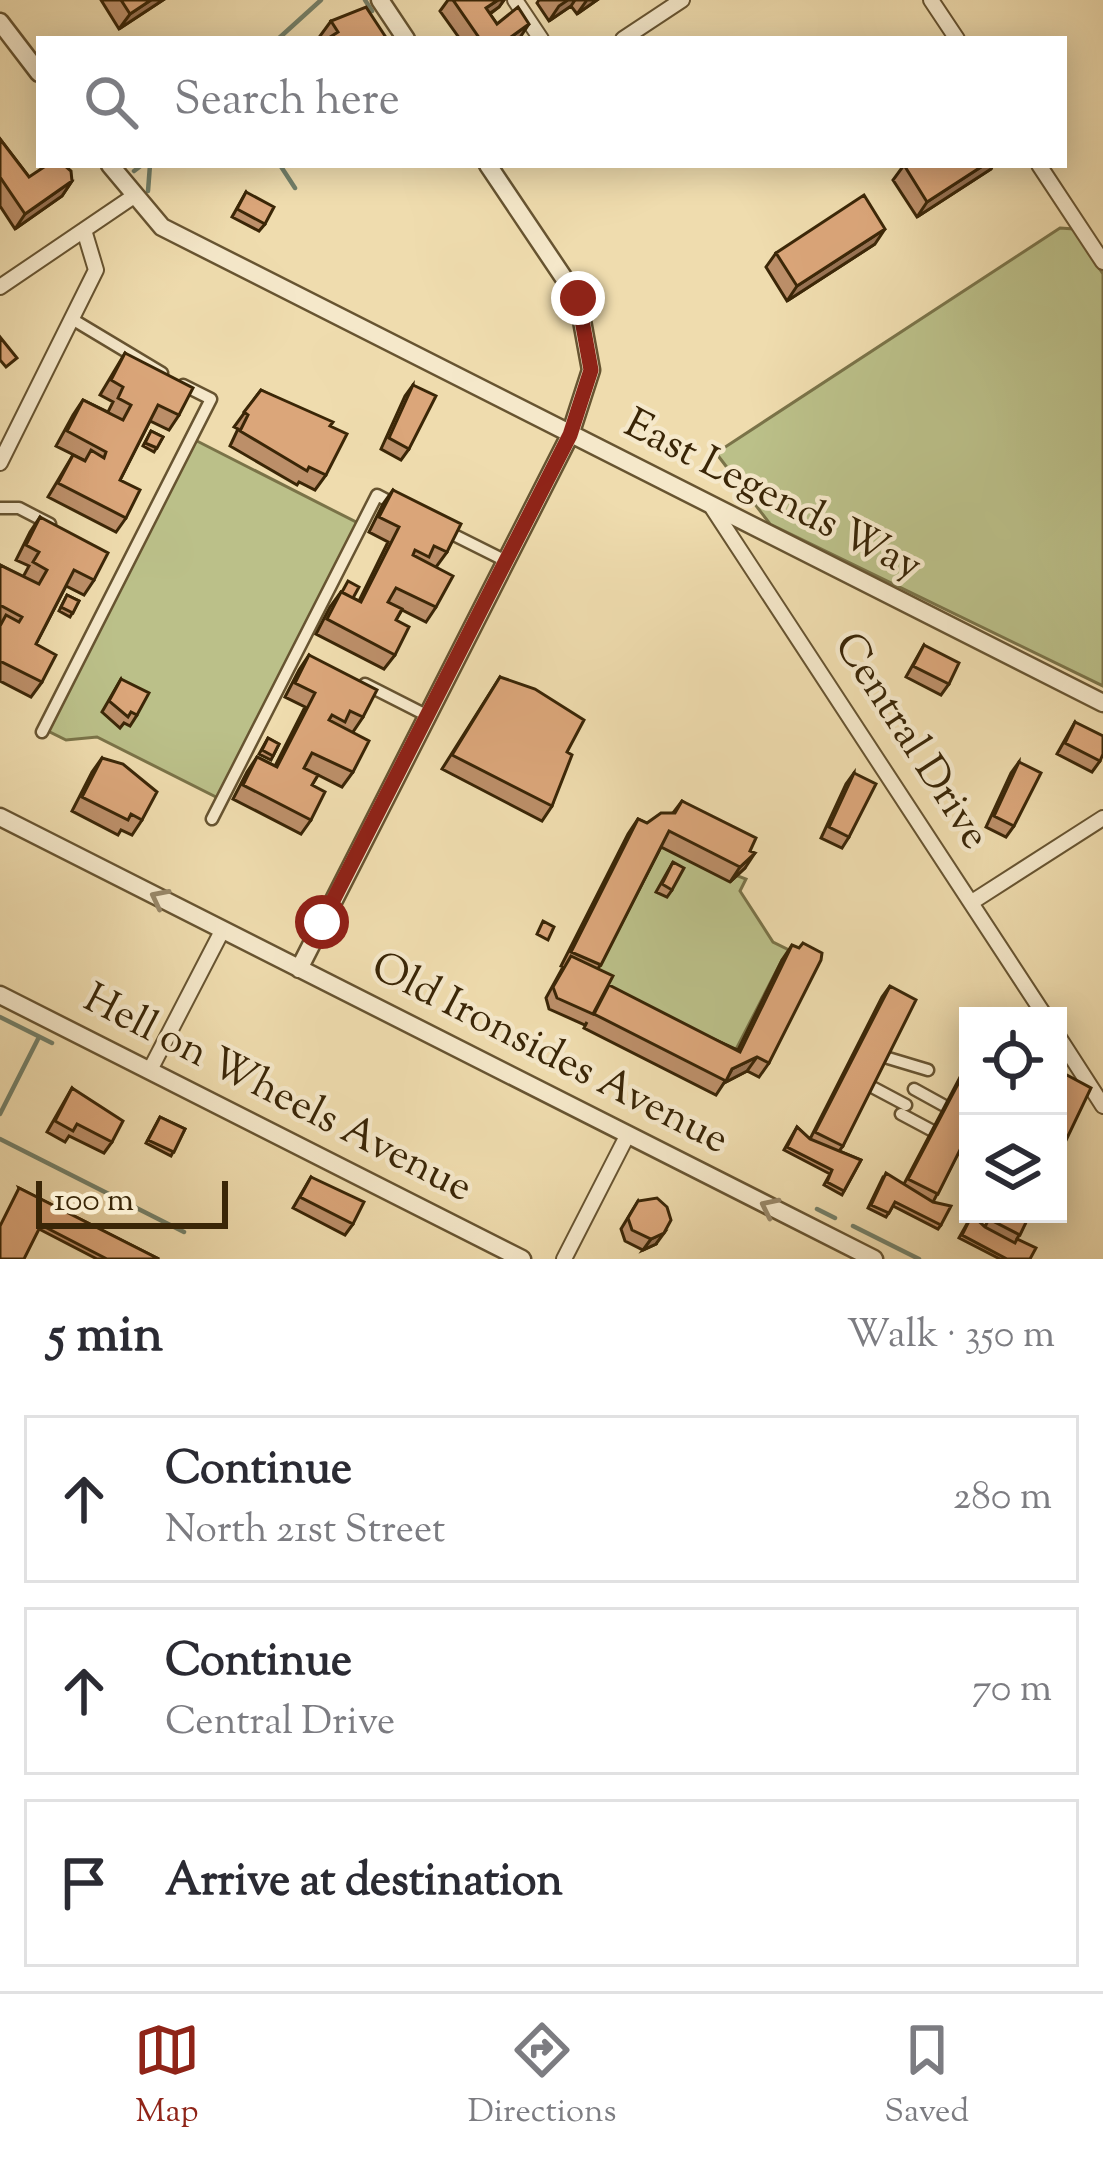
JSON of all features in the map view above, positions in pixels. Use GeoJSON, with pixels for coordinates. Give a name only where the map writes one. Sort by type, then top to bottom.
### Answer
{"type":"FeatureCollection","features":[{"type":"Feature","properties":{"kind":"street"},"geometry":{"type":"LineString","coordinates":[[380,0],[404,36]]}},
{"type":"Feature","properties":{"kind":"street"},"geometry":{"type":"LineString","coordinates":[[515,0],[539,36]]}},
{"type":"Feature","properties":{"kind":"street"},"geometry":{"type":"LineString","coordinates":[[628,36],[682,0]]}},
{"type":"Feature","properties":{"kind":"street"},"geometry":{"type":"LineString","coordinates":[[931,0],[954,36]]}},
{"type":"Feature","properties":{"kind":"street"},"geometry":{"type":"LineString","coordinates":[[0,22],[36,69]]}},
{"type":"Feature","properties":{"kind":"street","name":"East Legends Way"},"geometry":{"type":"LineString","coordinates":[[112,168],[162,227],[1103,703]]}},
{"type":"Feature","properties":{"kind":"street"},"geometry":{"type":"LineString","coordinates":[[299,969],[570,435],[591,370],[578,298],[490,168]]}},
{"type":"Feature","properties":{"kind":"street"},"geometry":{"type":"LineString","coordinates":[[1041,168],[1103,262]]}},
{"type":"Feature","properties":{"kind":"street"},"geometry":{"type":"LineString","coordinates":[[0,286],[134,196]]}},
{"type":"Feature","properties":{"kind":"street"},"geometry":{"type":"LineString","coordinates":[[0,463],[96,270],[84,230]]}},
{"type":"Feature","properties":{"kind":"street"},"geometry":{"type":"LineString","coordinates":[[42,732],[211,399],[72,319]]}},
{"type":"Feature","properties":{"kind":"street"},"geometry":{"type":"LineString","coordinates":[[212,819],[376,495],[419,517]]}},
{"type":"Feature","properties":{"kind":"street"},"geometry":{"type":"LineString","coordinates":[[0,508],[20,508],[56,526]]}},
{"type":"Feature","properties":{"kind":"street","name":"Central Drive"},"geometry":{"type":"LineString","coordinates":[[713,509],[1039,1007]]}},
{"type":"Feature","properties":{"kind":"street"},"geometry":{"type":"LineString","coordinates":[[440,528],[504,560]]}},
{"type":"Feature","properties":{"kind":"street"},"geometry":{"type":"LineString","coordinates":[[110,554],[128,562]]}},
{"type":"Feature","properties":{"kind":"street"},"geometry":{"type":"LineString","coordinates":[[298,650],[319,661]]}},
{"type":"Feature","properties":{"kind":"street"},"geometry":{"type":"LineString","coordinates":[[340,672],[426,715]]}},
{"type":"Feature","properties":{"kind":"street","name":"Old Ironsides Avenue"},"geometry":{"type":"LineString","coordinates":[[0,817],[874,1259]]}},
{"type":"Feature","properties":{"kind":"street"},"geometry":{"type":"LineString","coordinates":[[972,902],[1103,818]]}},
{"type":"Feature","properties":{"kind":"street"},"geometry":{"type":"LineString","coordinates":[[150,1070],[222,931]]}},
{"type":"Feature","properties":{"kind":"street","name":"Hell on Wheels Avenue"},"geometry":{"type":"LineString","coordinates":[[0,995],[522,1259]]}},
{"type":"Feature","properties":{"kind":"street"},"geometry":{"type":"LineString","coordinates":[[1067,1050],[1103,1106]]}},
{"type":"Feature","properties":{"kind":"street"},"geometry":{"type":"LineString","coordinates":[[888,1058],[928,1070]]}},
{"type":"Feature","properties":{"kind":"street"},"geometry":{"type":"LineString","coordinates":[[874,1088],[931,1130]]}},
{"type":"Feature","properties":{"kind":"street"},"geometry":{"type":"LineString","coordinates":[[914,1089],[943,1105]]}},
{"type":"Feature","properties":{"kind":"street"},"geometry":{"type":"LineString","coordinates":[[564,1259],[627,1136]]}},
{"type":"Feature","properties":{"kind":"green space"},"geometry":{"type":"Polygon","coordinates":[[[1060,228],[1074,229],[1103,274],[1103,686],[770,524],[716,453],[1060,228]]]}},
{"type":"Feature","properties":{"kind":"green space"},"geometry":{"type":"Polygon","coordinates":[[[195,440],[358,523],[218,798],[97,737],[66,740],[48,731],[195,440]]]}},
{"type":"Feature","properties":{"kind":"green space"},"geometry":{"type":"Polygon","coordinates":[[[659,846],[746,879],[740,891],[773,942],[799,955],[782,960],[730,1061],[599,1000],[590,980],[659,846]]]}},
{"type":"Feature","properties":{"kind":"building"},"geometry":{"type":"Polygon","coordinates":[[[121,0],[151,0],[130,14],[121,0]]]}},
{"type":"Feature","properties":{"kind":"building"},"geometry":{"type":"Polygon","coordinates":[[[453,0],[498,0],[486,8],[497,24],[518,7],[529,24],[512,36],[478,36],[453,0]]]}},
{"type":"Feature","properties":{"kind":"building"},"geometry":{"type":"Polygon","coordinates":[[[366,7],[385,36],[332,36],[338,32],[331,21],[366,7]]]}},
{"type":"Feature","properties":{"kind":"building"},"geometry":{"type":"Polygon","coordinates":[[[0,139],[29,177],[42,168],[68,168],[72,181],[25,214],[0,177],[0,139]]]}},
{"type":"Feature","properties":{"kind":"building"},"geometry":{"type":"Polygon","coordinates":[[[906,168],[979,168],[927,202],[906,168]]]}},
{"type":"Feature","properties":{"kind":"building"},"geometry":{"type":"Polygon","coordinates":[[[246,192],[274,207],[265,224],[237,209],[246,192]]]}},
{"type":"Feature","properties":{"kind":"building"},"geometry":{"type":"Polygon","coordinates":[[[864,195],[885,229],[797,286],[776,253],[864,195]]]}},
{"type":"Feature","properties":{"kind":"building"},"geometry":{"type":"Polygon","coordinates":[[[0,337],[17,358],[6,367],[0,360],[0,337]]]}},
{"type":"Feature","properties":{"kind":"building"},"geometry":{"type":"Polygon","coordinates":[[[125,353],[193,388],[179,415],[158,405],[120,480],[140,490],[126,518],[58,483],[73,455],[85,461],[91,450],[104,458],[106,452],[67,431],[83,400],[123,420],[131,405],[118,398],[123,387],[111,380],[125,353]]]}},
{"type":"Feature","properties":{"kind":"building"},"geometry":{"type":"Polygon","coordinates":[[[413,385],[436,396],[409,449],[389,438],[413,385]]]}},
{"type":"Feature","properties":{"kind":"building"},"geometry":{"type":"Polygon","coordinates":[[[261,390],[333,422],[330,426],[347,434],[326,475],[309,467],[307,471],[240,431],[248,415],[244,412],[261,390]]]}},
{"type":"Feature","properties":{"kind":"building"},"geometry":{"type":"Polygon","coordinates":[[[151,431],[163,437],[157,448],[145,443],[151,431]]]}},
{"type":"Feature","properties":{"kind":"building"},"geometry":{"type":"Polygon","coordinates":[[[393,490],[461,524],[447,552],[434,546],[429,557],[415,550],[413,555],[453,576],[436,607],[396,588],[388,602],[402,609],[396,620],[409,627],[395,655],[327,619],[341,592],[361,602],[399,527],[379,517],[393,490]]]}},
{"type":"Feature","properties":{"kind":"building"},"geometry":{"type":"Polygon","coordinates":[[[40,517],[108,553],[94,580],[74,570],[36,644],[56,655],[42,682],[0,661],[0,626],[6,615],[19,622],[22,617],[0,605],[0,565],[39,584],[47,570],[33,562],[39,552],[26,545],[40,517]]]}},
{"type":"Feature","properties":{"kind":"building"},"geometry":{"type":"Polygon","coordinates":[[[348,581],[359,587],[353,598],[342,592],[348,581]]]}},
{"type":"Feature","properties":{"kind":"building"},"geometry":{"type":"Polygon","coordinates":[[[67,595],[79,601],[73,613],[61,607],[67,595]]]}},
{"type":"Feature","properties":{"kind":"building"},"geometry":{"type":"Polygon","coordinates":[[[924,645],[959,663],[949,684],[913,666],[924,645]]]}},
{"type":"Feature","properties":{"kind":"building"},"geometry":{"type":"Polygon","coordinates":[[[309,655],[377,690],[363,717],[350,711],[345,722],[332,715],[329,720],[369,741],[353,772],[312,753],[304,768],[318,775],[312,785],[325,792],[311,820],[243,785],[257,757],[277,767],[315,693],[295,683],[309,655]]]}},
{"type":"Feature","properties":{"kind":"building"},"geometry":{"type":"Polygon","coordinates":[[[500,677],[535,689],[584,720],[567,752],[572,755],[552,806],[452,755],[500,677]]]}},
{"type":"Feature","properties":{"kind":"building"},"geometry":{"type":"Polygon","coordinates":[[[121,679],[149,693],[137,715],[131,712],[128,717],[109,701],[121,679]]]}},
{"type":"Feature","properties":{"kind":"building"},"geometry":{"type":"Polygon","coordinates":[[[1075,722],[1103,736],[1100,761],[1065,743],[1075,722]]]}},
{"type":"Feature","properties":{"kind":"building"},"geometry":{"type":"Polygon","coordinates":[[[268,738],[279,744],[273,756],[262,750],[268,738]]]}},
{"type":"Feature","properties":{"kind":"building"},"geometry":{"type":"Polygon","coordinates":[[[102,758],[123,764],[157,792],[142,820],[131,814],[128,820],[82,797],[102,758]]]}},
{"type":"Feature","properties":{"kind":"building"},"geometry":{"type":"Polygon","coordinates":[[[1019,762],[1041,773],[1014,826],[994,816],[1019,762]]]}},
{"type":"Feature","properties":{"kind":"building"},"geometry":{"type":"Polygon","coordinates":[[[854,773],[876,784],[849,837],[829,827],[854,773]]]}},
{"type":"Feature","properties":{"kind":"building"},"geometry":{"type":"Polygon","coordinates":[[[682,801],[756,838],[750,851],[755,853],[740,867],[669,831],[601,965],[571,952],[638,819],[647,823],[661,813],[675,813],[682,801]]]}},
{"type":"Feature","properties":{"kind":"building"},"geometry":{"type":"Polygon","coordinates":[[[673,862],[684,868],[672,890],[662,884],[673,862]]]}},
{"type":"Feature","properties":{"kind":"building"},"geometry":{"type":"Polygon","coordinates":[[[543,921],[554,927],[548,940],[537,934],[543,921]]]}},
{"type":"Feature","properties":{"kind":"building"},"geometry":{"type":"Polygon","coordinates":[[[803,943],[822,953],[821,960],[769,1063],[757,1057],[732,1069],[726,1081],[594,1014],[609,985],[740,1052],[792,945],[799,948],[803,943]]]}},
{"type":"Feature","properties":{"kind":"building"},"geometry":{"type":"Polygon","coordinates":[[[571,956],[613,976],[593,1014],[557,998],[553,987],[571,956]]]}},
{"type":"Feature","properties":{"kind":"building"},"geometry":{"type":"Polygon","coordinates":[[[890,986],[916,1000],[843,1146],[815,1132],[890,986]]]}},
{"type":"Feature","properties":{"kind":"building"},"geometry":{"type":"Polygon","coordinates":[[[1067,1075],[1091,1088],[1067,1138],[1067,1075]]]}},
{"type":"Feature","properties":{"kind":"building"},"geometry":{"type":"Polygon","coordinates":[[[959,1082],[959,1152],[938,1194],[908,1179],[959,1082]]]}},
{"type":"Feature","properties":{"kind":"building"},"geometry":{"type":"Polygon","coordinates":[[[72,1088],[123,1121],[112,1142],[77,1124],[73,1131],[55,1121],[72,1088]]]}},
{"type":"Feature","properties":{"kind":"building"},"geometry":{"type":"Polygon","coordinates":[[[160,1117],[185,1129],[174,1152],[148,1140],[160,1117]]]}},
{"type":"Feature","properties":{"kind":"building"},"geometry":{"type":"Polygon","coordinates":[[[797,1127],[810,1139],[861,1160],[844,1191],[827,1182],[832,1170],[787,1147],[797,1127]]]}},
{"type":"Feature","properties":{"kind":"building"},"geometry":{"type":"Polygon","coordinates":[[[886,1173],[933,1202],[951,1206],[941,1225],[895,1202],[889,1213],[871,1205],[886,1173]]]}},
{"type":"Feature","properties":{"kind":"building"},"geometry":{"type":"Polygon","coordinates":[[[311,1177],[364,1202],[353,1224],[300,1197],[311,1177]]]}},
{"type":"Feature","properties":{"kind":"building"},"geometry":{"type":"Polygon","coordinates":[[[19,1188],[159,1259],[107,1259],[41,1225],[24,1259],[0,1259],[0,1226],[19,1188]]]}},
{"type":"Feature","properties":{"kind":"building"},"geometry":{"type":"Polygon","coordinates":[[[657,1198],[667,1207],[671,1220],[664,1233],[651,1239],[632,1230],[628,1218],[638,1201],[657,1198]]]}},
{"type":"Feature","properties":{"kind":"building"},"geometry":{"type":"Polygon","coordinates":[[[968,1223],[981,1223],[1015,1243],[1017,1239],[1036,1248],[1030,1259],[1007,1259],[962,1235],[968,1223]]]}},
{"type":"Feature","properties":{"kind":"building"},"geometry":{"type":"Polygon","coordinates":[[[997,1223],[1026,1223],[1020,1235],[997,1223]]]}},
{"type":"Feature","properties":{"kind":"waterway"},"geometry":{"type":"LineString","coordinates":[[281,36],[321,0]]}},
{"type":"Feature","properties":{"kind":"waterway"},"geometry":{"type":"LineString","coordinates":[[365,0],[372,11]]}},
{"type":"Feature","properties":{"kind":"waterway"},"geometry":{"type":"LineString","coordinates":[[134,171],[138,168]]}},
{"type":"Feature","properties":{"kind":"waterway"},"geometry":{"type":"LineString","coordinates":[[148,191],[150,168]]}},
{"type":"Feature","properties":{"kind":"waterway"},"geometry":{"type":"LineString","coordinates":[[282,168],[295,188]]}},
{"type":"Feature","properties":{"kind":"waterway"},"geometry":{"type":"LineString","coordinates":[[0,1017],[52,1043]]}},
{"type":"Feature","properties":{"kind":"waterway"},"geometry":{"type":"LineString","coordinates":[[0,1114],[39,1037]]}},
{"type":"Feature","properties":{"kind":"waterway"},"geometry":{"type":"LineString","coordinates":[[0,1139],[184,1232]]}},
{"type":"Feature","properties":{"kind":"waterway"},"geometry":{"type":"LineString","coordinates":[[817,1209],[835,1218]]}},
{"type":"Feature","properties":{"kind":"waterway"},"geometry":{"type":"LineString","coordinates":[[853,1226],[919,1259]]}},
{"type":"Feature","properties":{"kind":"route"},"geometry":{"type":"LineString","coordinates":[[322,922],[570,435],[591,370],[588,331],[578,298]]}}]}
